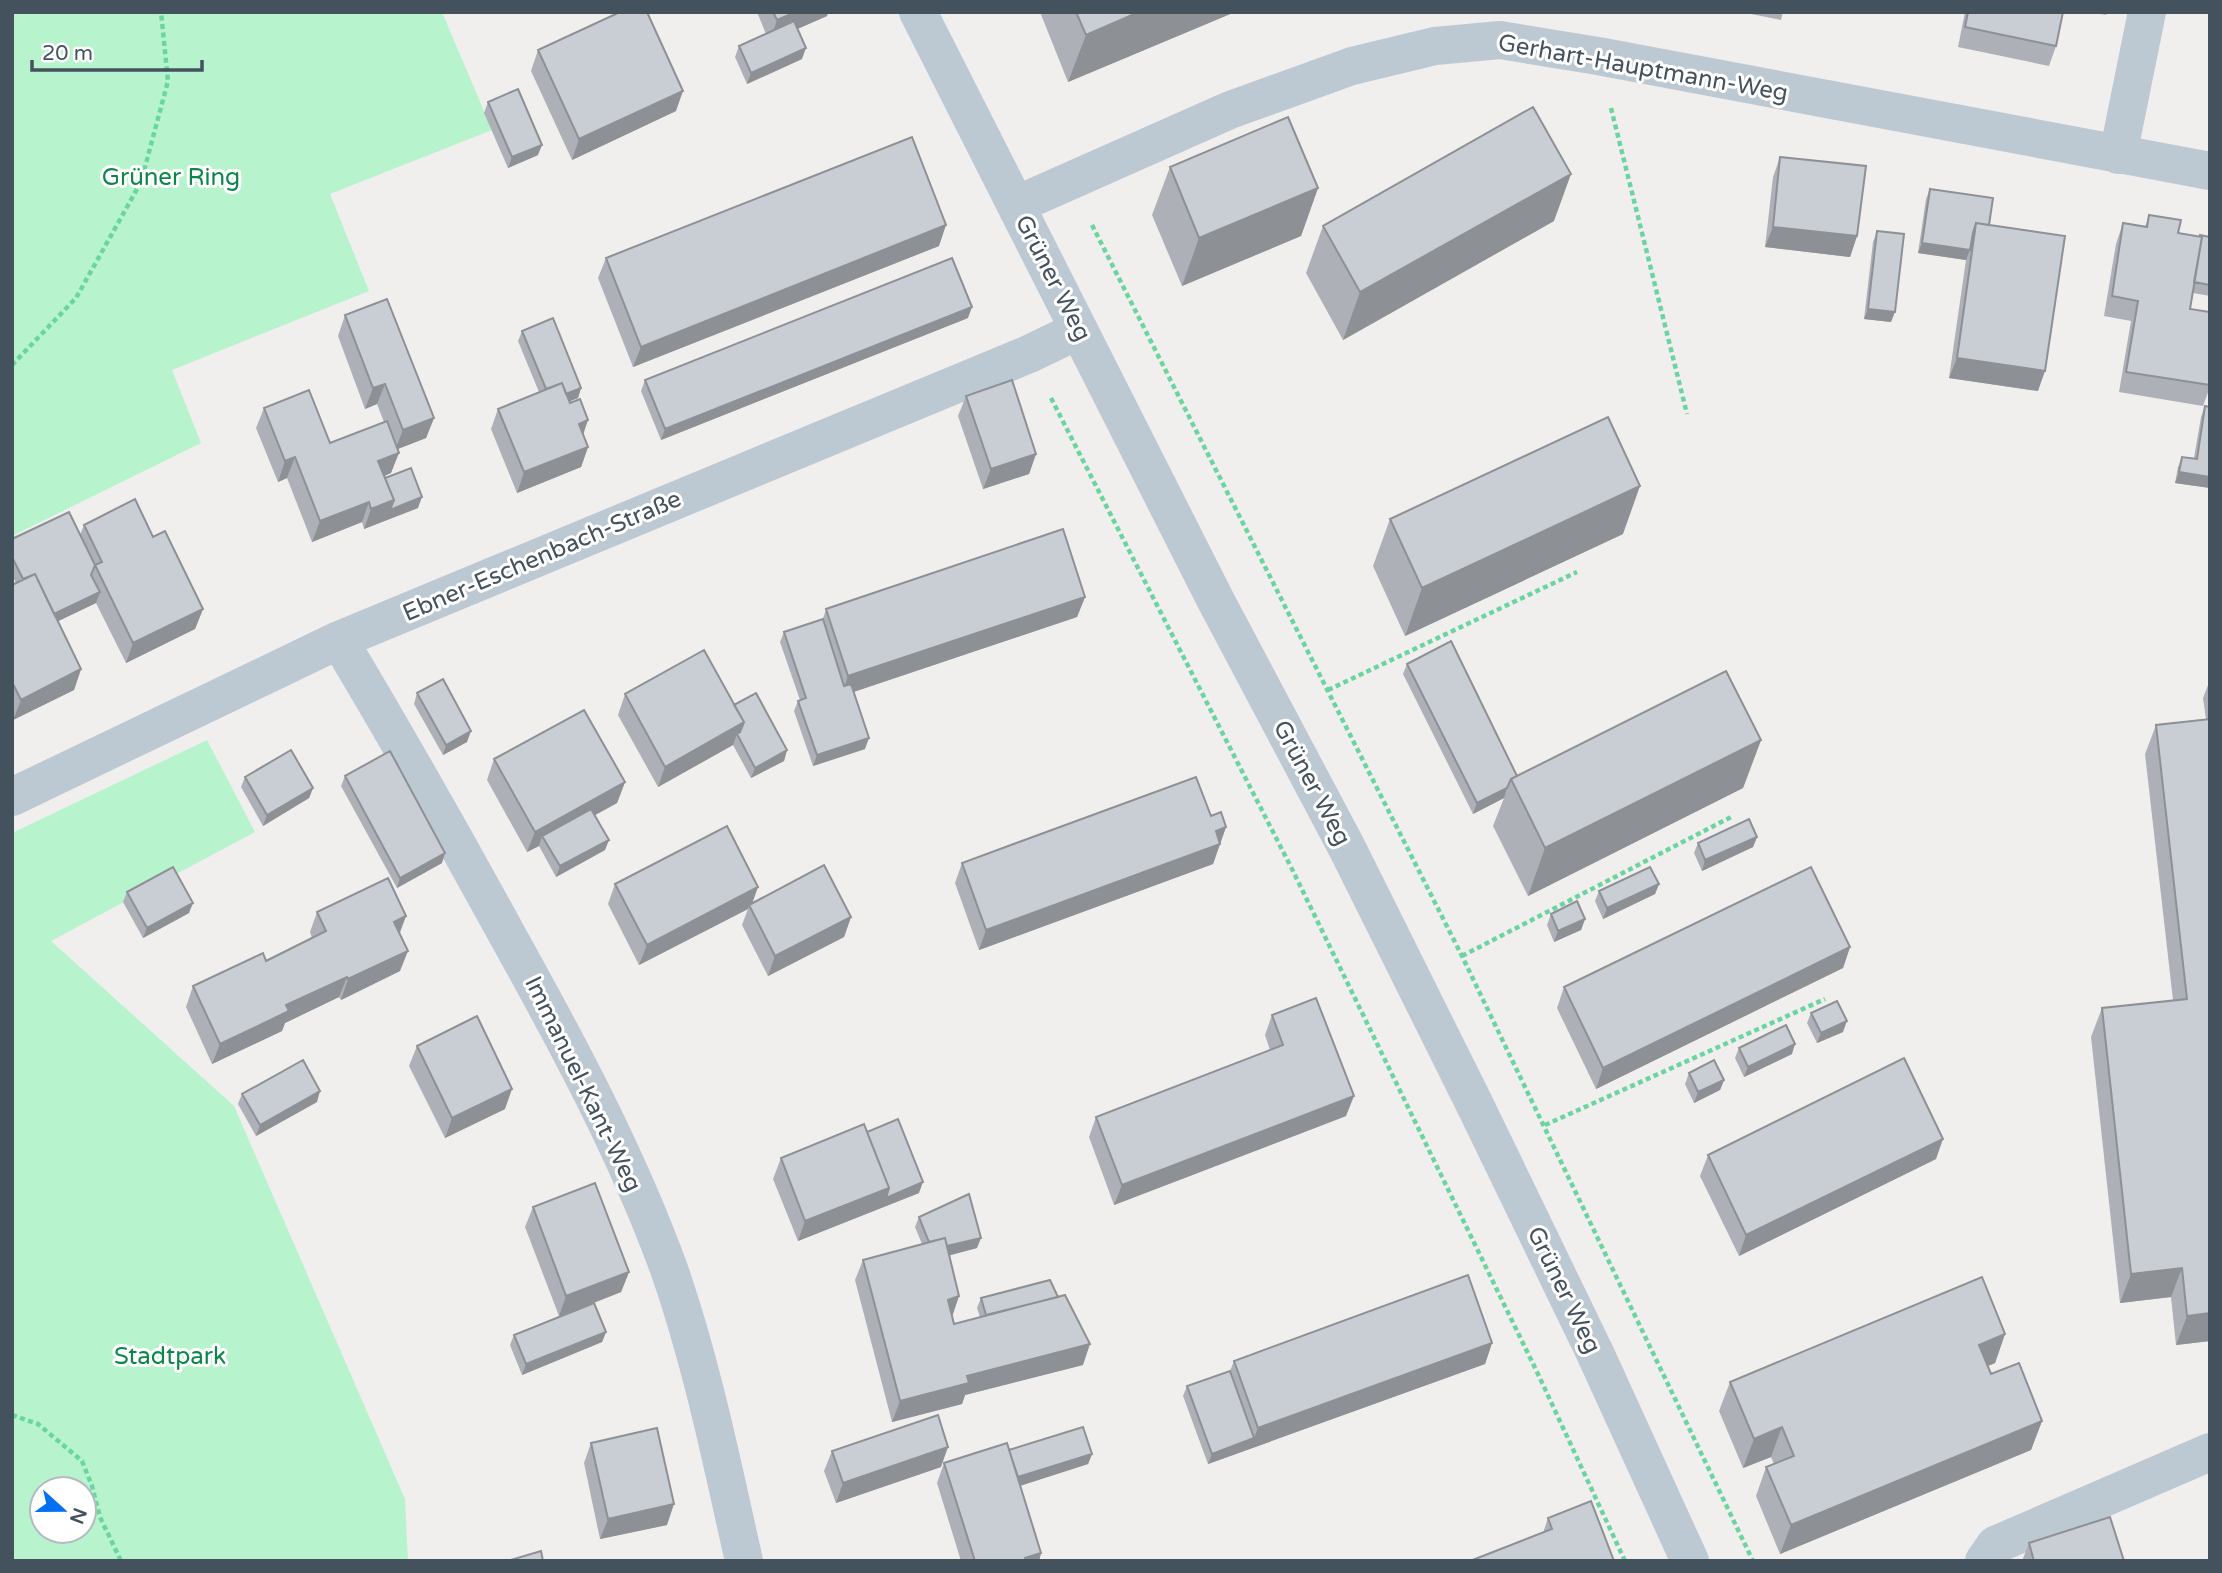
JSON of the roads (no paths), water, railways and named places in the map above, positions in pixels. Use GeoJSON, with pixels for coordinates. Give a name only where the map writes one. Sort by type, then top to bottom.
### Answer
{"type":"FeatureCollection","features":[{"type":"Feature","properties":{"kind":"street","name":"Grüner Weg"},"geometry":{"type":"LineString","coordinates":[[918,12],[1215,599],[1347,848],[1595,1353],[1690,1561]]}},
{"type":"Feature","properties":{"kind":"street"},"geometry":{"type":"LineString","coordinates":[[2118,155],[2147,12]]}},
{"type":"Feature","properties":{"kind":"street","name":"Gerhart-Hauptmann-Weg"},"geometry":{"type":"LineString","coordinates":[[1016,205],[1230,110],[1352,66],[1503,26],[1598,56],[2210,171]]}},
{"type":"Feature","properties":{"kind":"street","name":"Ebner-Eschenbach-Straße"},"geometry":{"type":"LineString","coordinates":[[12,797],[340,640],[1029,354],[1079,330]]}},
{"type":"Feature","properties":{"kind":"street","name":"Immanuel-Kant-Weg"},"geometry":{"type":"LineString","coordinates":[[340,640],[411,759],[526,968],[577,1063],[627,1166],[669,1269],[705,1386],[744,1561]]}},
{"type":"Feature","properties":{"kind":"street"},"geometry":{"type":"LineString","coordinates":[[1984,1561],[1995,1545],[2210,1452]]}},
{"type":"Feature","properties":{"kind":"park label","name":"Grüner Ring"},"geometry":{"type":"Point","coordinates":[171,177]}},
{"type":"Feature","properties":{"kind":"park label","name":"Stadtpark"},"geometry":{"type":"Point","coordinates":[170,1356]}}]}
